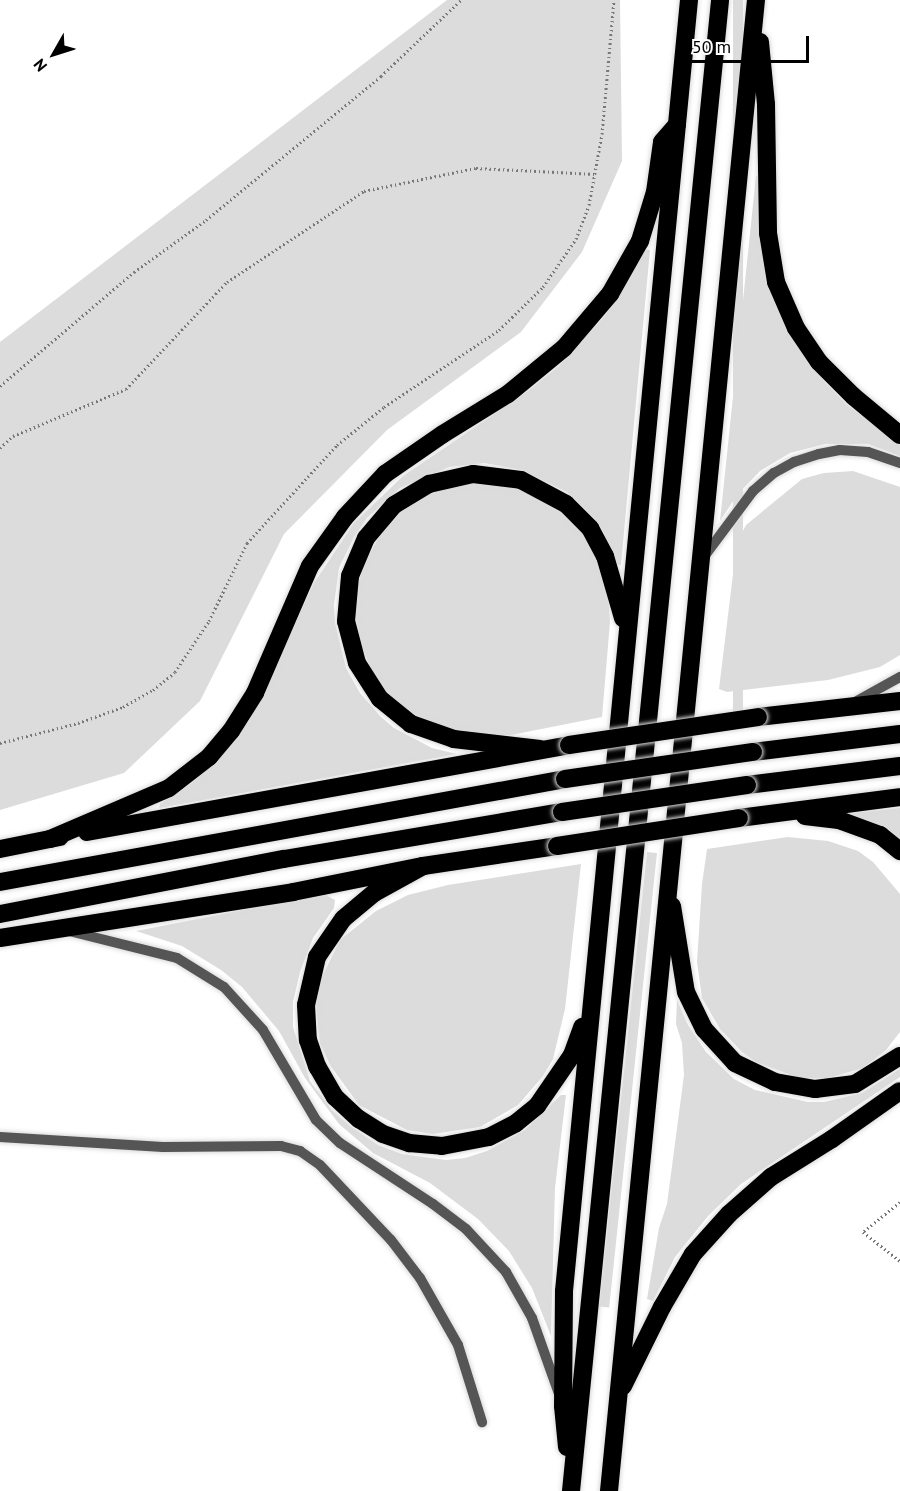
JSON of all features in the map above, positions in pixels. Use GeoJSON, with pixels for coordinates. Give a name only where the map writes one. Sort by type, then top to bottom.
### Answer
{"type":"FeatureCollection","features":[{"type":"Feature","properties":{"kind":"highway"},"geometry":{"type":"LineString","coordinates":[[571,1491],[563,1406],[564,1290],[626,631],[689,0]]}},
{"type":"Feature","properties":{"kind":"highway"},"geometry":{"type":"LineString","coordinates":[[571,1491],[720,0]]}},
{"type":"Feature","properties":{"kind":"highway"},"geometry":{"type":"LineString","coordinates":[[756,0],[766,104],[768,233],[776,282],[796,328],[819,362],[853,396],[900,435]]}},
{"type":"Feature","properties":{"kind":"highway"},"geometry":{"type":"LineString","coordinates":[[609,1491],[756,0]]}},
{"type":"Feature","properties":{"kind":"highway"},"geometry":{"type":"LineString","coordinates":[[50,838],[169,788],[208,757],[231,731],[255,693],[310,566],[345,517],[385,474],[443,434],[508,394],[564,348],[610,294],[640,241],[655,192],[662,142],[677,125]]}},
{"type":"Feature","properties":{"kind":"highway"},"geometry":{"type":"LineString","coordinates":[[540,749],[454,739],[411,724],[380,699],[357,663],[346,621],[350,576],[366,538],[394,505],[429,484],[473,474],[522,480],[566,504],[590,528],[605,556],[626,631]]}},
{"type":"Feature","properties":{"kind":"highway"},"geometry":{"type":"LineString","coordinates":[[0,849],[540,749],[758,717],[900,701]]}},
{"type":"Feature","properties":{"kind":"highway"},"geometry":{"type":"LineString","coordinates":[[0,882],[565,779],[900,734]]}},
{"type":"Feature","properties":{"kind":"highway"},"geometry":{"type":"LineString","coordinates":[[0,914],[284,859],[562,812],[747,785],[900,766]]}},
{"type":"Feature","properties":{"kind":"highway"},"geometry":{"type":"LineString","coordinates":[[0,938],[293,892],[423,866],[773,813],[900,797]]}},
{"type":"Feature","properties":{"kind":"highway"},"geometry":{"type":"LineString","coordinates":[[773,813],[839,820],[880,836],[900,851]]}},
{"type":"Feature","properties":{"kind":"highway"},"geometry":{"type":"LineString","coordinates":[[423,866],[374,893],[343,919],[317,957],[306,1005],[308,1040],[317,1066],[335,1096],[359,1119],[383,1134],[410,1143],[442,1146],[489,1137],[516,1123],[537,1106],[572,1055],[591,1003]]}},
{"type":"Feature","properties":{"kind":"highway"},"geometry":{"type":"LineString","coordinates":[[668,876],[686,992],[704,1029],[735,1063],[775,1082],[815,1089],[855,1084],[894,1062],[900,1056]]}},
{"type":"Feature","properties":{"kind":"highway"},"geometry":{"type":"LineString","coordinates":[[618,1396],[662,1307],[693,1254],[722,1222],[771,1177],[832,1139],[900,1091]]}},
{"type":"Feature","properties":{"kind":"lane"},"geometry":{"type":"LineString","coordinates":[[699,563],[753,491],[774,473],[794,462],[840,450],[868,452],[900,463]]}},
{"type":"Feature","properties":{"kind":"lane"},"geometry":{"type":"LineString","coordinates":[[845,706],[900,677]]}},
{"type":"Feature","properties":{"kind":"lane"},"geometry":{"type":"LineString","coordinates":[[60,929],[177,958],[224,987],[263,1030],[315,1120],[340,1143],[466,1228],[506,1272],[532,1317],[563,1406]]}},
{"type":"Feature","properties":{"kind":"lane"},"geometry":{"type":"LineString","coordinates":[[0,1137],[164,1147],[281,1146],[300,1151],[320,1165],[391,1240],[420,1278],[458,1345],[482,1422]]}},
{"type":"Feature","properties":{"kind":"path"},"geometry":{"type":"LineString","coordinates":[[0,386],[134,272],[206,220],[381,76],[461,0]]}},
{"type":"Feature","properties":{"kind":"path"},"geometry":{"type":"LineString","coordinates":[[0,743],[78,723],[123,707],[153,690],[175,672],[209,621],[247,543],[337,445],[384,406],[448,366],[499,330],[543,287],[576,239],[589,206],[602,134],[614,0]]}},
{"type":"Feature","properties":{"kind":"path"},"geometry":{"type":"LineString","coordinates":[[0,448],[14,436],[126,389],[227,282],[364,191],[476,168],[594,174]]}},
{"type":"Feature","properties":{"kind":"path"},"geometry":{"type":"LineString","coordinates":[[900,1202],[864,1232],[900,1261]]}},
{"type":"Feature","properties":{"kind":"shaded area"},"geometry":{"type":"Polygon","coordinates":[[[447,0],[620,0],[622,161],[582,252],[521,332],[387,430],[284,534],[200,701],[124,773],[0,810],[0,342],[447,0]]]}},
{"type":"Feature","properties":{"kind":"shaded area"},"geometry":{"type":"Polygon","coordinates":[[[733,0],[743,0],[743,713],[733,713],[733,0]]]}},
{"type":"Feature","properties":{"kind":"shaded area"},"geometry":{"type":"Polygon","coordinates":[[[756,176],[759,177],[797,345],[824,381],[846,404],[900,445],[900,456],[868,444],[825,444],[790,453],[760,471],[737,495],[720,521],[756,176]]]}},
{"type":"Feature","properties":{"kind":"shaded area"},"geometry":{"type":"Polygon","coordinates":[[[642,250],[650,250],[621,565],[618,565],[602,529],[567,492],[522,470],[484,463],[449,467],[400,488],[367,518],[354,537],[339,568],[334,605],[335,623],[346,668],[360,693],[381,717],[394,728],[432,748],[457,754],[159,808],[160,804],[192,783],[213,764],[249,721],[314,583],[354,523],[403,476],[528,391],[559,366],[604,317],[620,294],[642,250]]]}},
{"type":"Feature","properties":{"kind":"shaded area"},"geometry":{"type":"Polygon","coordinates":[[[853,471],[900,487],[900,655],[880,667],[828,680],[727,692],[719,689],[733,574],[739,539],[746,525],[802,479],[824,473],[853,471]]]}},
{"type":"Feature","properties":{"kind":"shaded area"},"geometry":{"type":"Polygon","coordinates":[[[466,483],[506,485],[530,491],[560,509],[585,536],[600,564],[608,594],[610,622],[602,717],[511,735],[473,735],[445,729],[421,720],[403,708],[386,692],[372,672],[361,644],[355,614],[357,587],[366,560],[381,534],[402,511],[430,494],[466,483]]]}},
{"type":"Feature","properties":{"kind":"shaded area"},"geometry":{"type":"Polygon","coordinates":[[[900,808],[900,840],[866,820],[853,816],[853,813],[900,808]]]}},
{"type":"Feature","properties":{"kind":"shaded area"},"geometry":{"type":"Polygon","coordinates":[[[788,837],[828,841],[858,851],[873,862],[900,894],[900,1032],[886,1050],[863,1068],[828,1078],[799,1078],[756,1062],[742,1052],[720,1029],[702,998],[697,962],[702,884],[707,849],[788,837]]]}},
{"type":"Feature","properties":{"kind":"shaded area"},"geometry":{"type":"Polygon","coordinates":[[[647,852],[657,853],[609,1308],[599,1306],[647,852]]]}},
{"type":"Feature","properties":{"kind":"shaded area"},"geometry":{"type":"Polygon","coordinates":[[[581,864],[565,1009],[553,1059],[543,1076],[518,1105],[480,1127],[433,1134],[407,1130],[359,1105],[330,1065],[320,1043],[318,1027],[316,1003],[320,981],[340,940],[376,911],[408,895],[448,885],[581,864]]]}},
{"type":"Feature","properties":{"kind":"shaded area"},"geometry":{"type":"Polygon","coordinates":[[[324,894],[335,900],[334,908],[313,938],[300,972],[293,1002],[293,1027],[310,1081],[332,1110],[350,1126],[378,1145],[402,1154],[446,1160],[465,1158],[487,1151],[525,1130],[561,1095],[566,1095],[555,1188],[551,1336],[532,1288],[509,1251],[478,1219],[430,1183],[373,1153],[339,1124],[305,1078],[279,1031],[242,987],[221,970],[182,946],[136,931],[324,894]]]}},
{"type":"Feature","properties":{"kind":"shaded area"},"geometry":{"type":"Polygon","coordinates":[[[677,1000],[688,1025],[706,1052],[734,1079],[755,1090],[808,1102],[824,1102],[862,1093],[900,1069],[900,1077],[741,1184],[708,1216],[675,1257],[653,1301],[647,1299],[659,1228],[667,1204],[684,1075],[682,1043],[676,1024],[677,1000]]]}}]}
